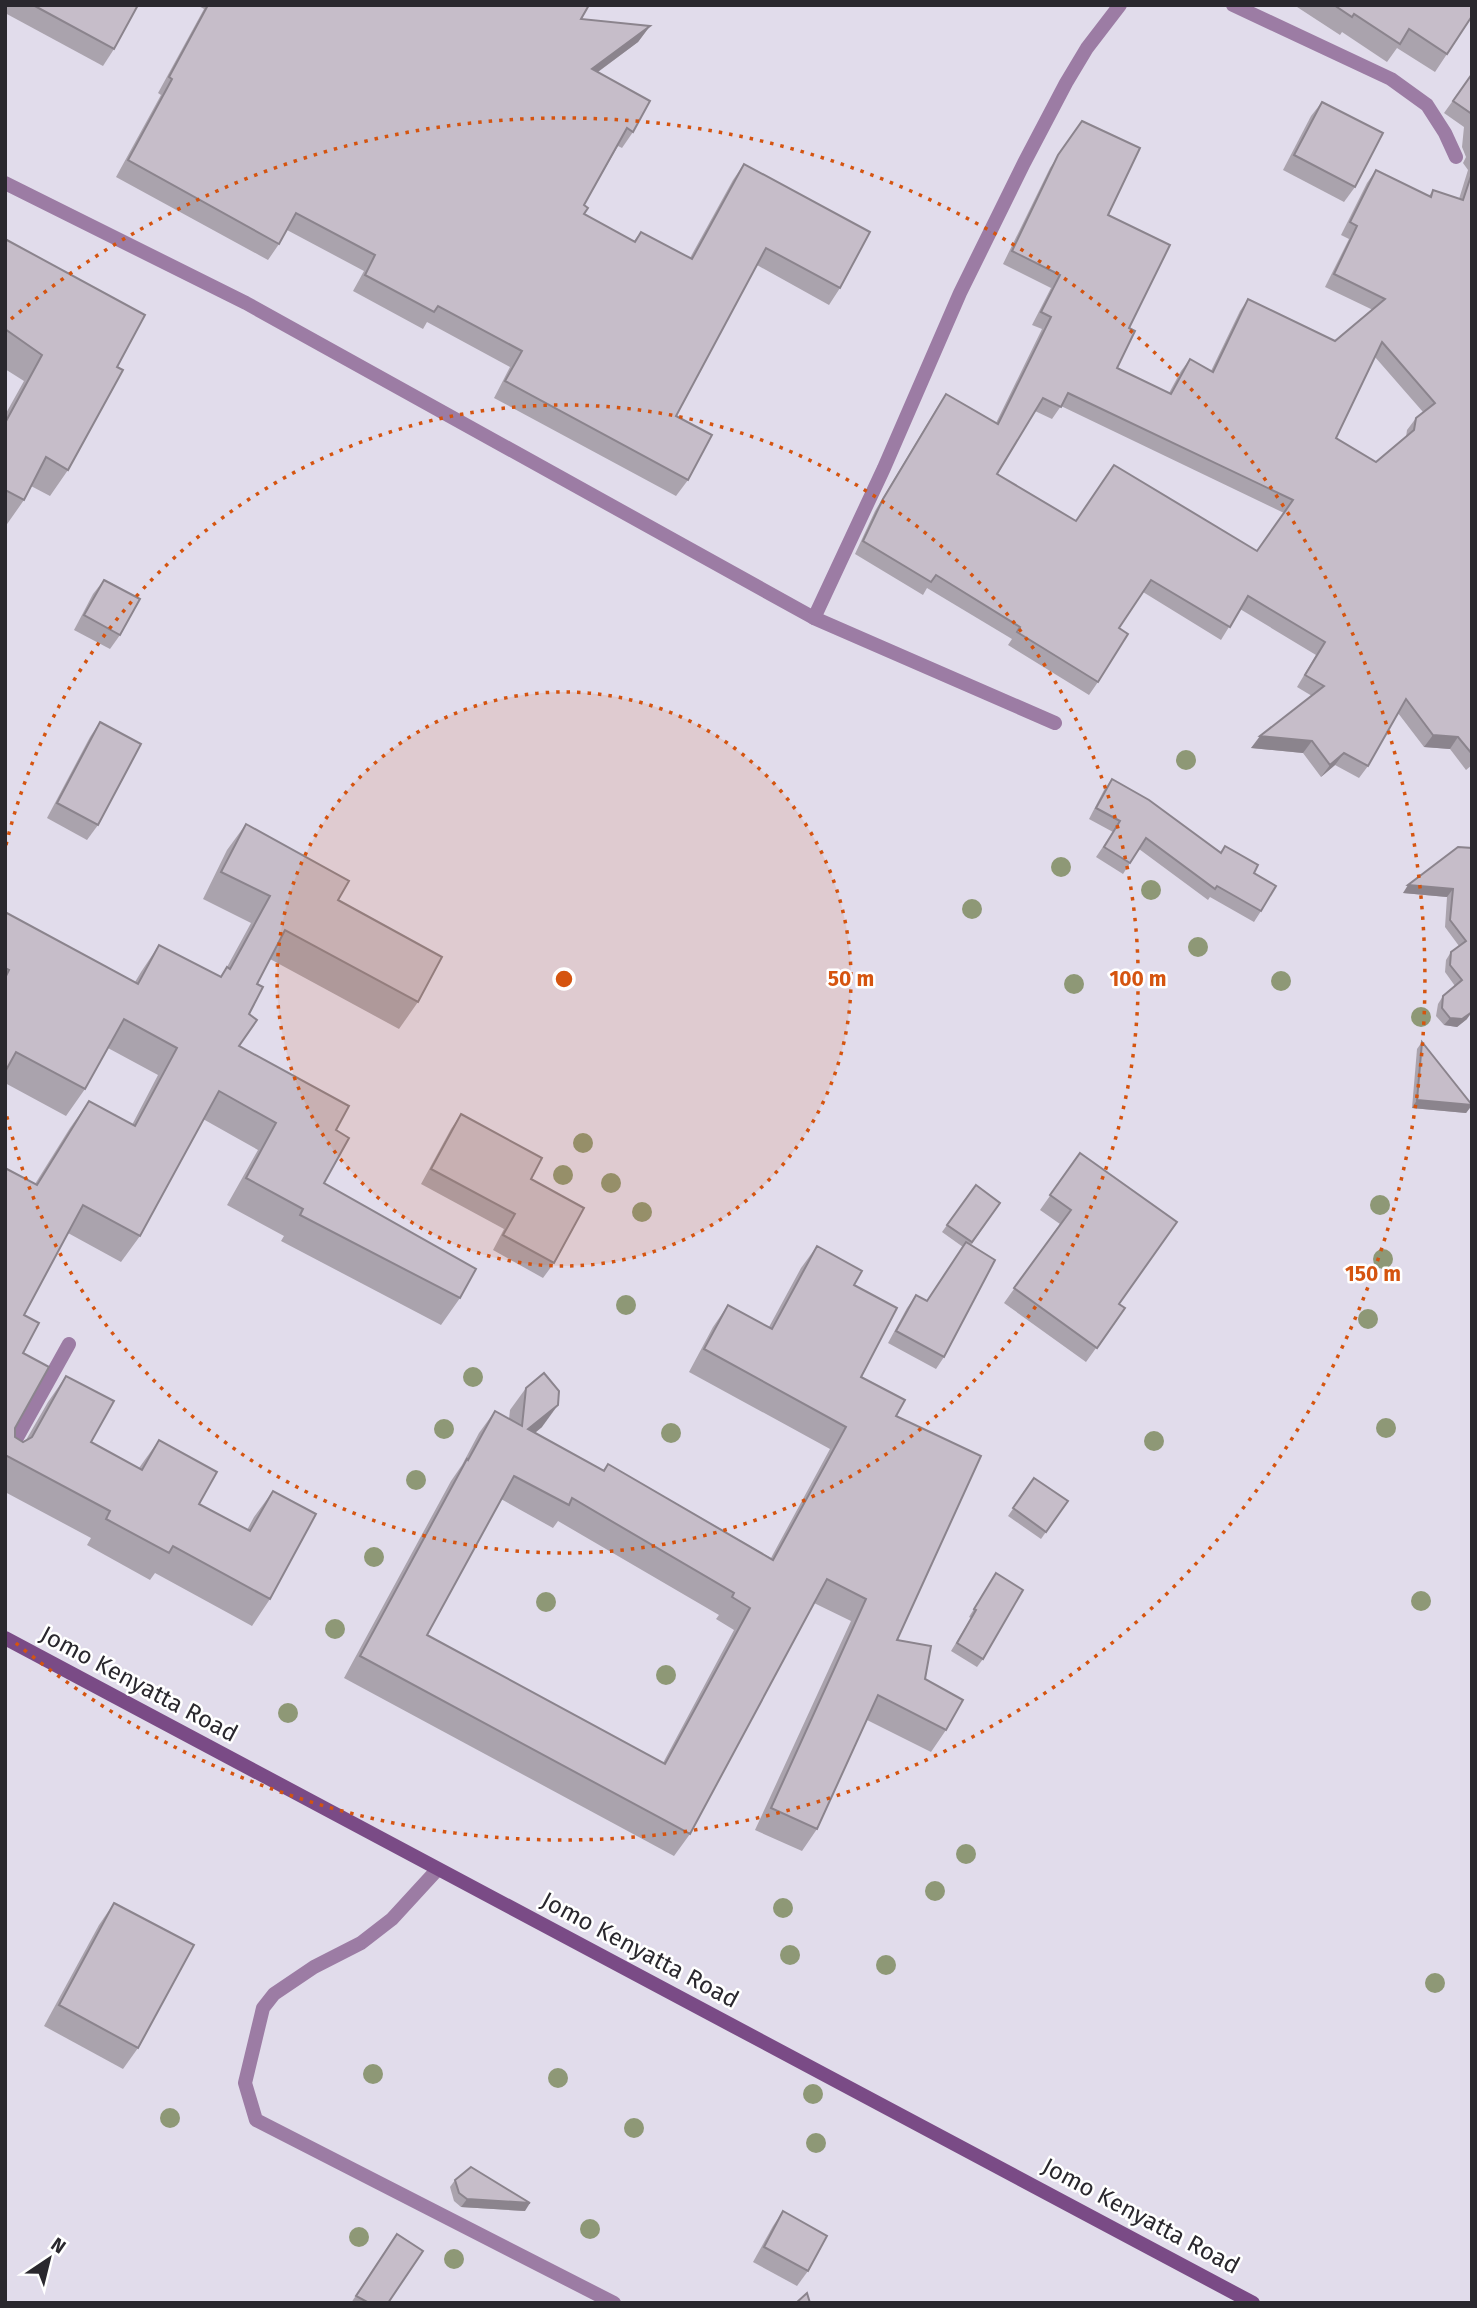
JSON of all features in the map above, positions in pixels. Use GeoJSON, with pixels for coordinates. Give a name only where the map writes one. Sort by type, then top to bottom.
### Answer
{"type":"FeatureCollection","features":[{"type":"Feature","properties":{"kind":"main road","name":"Jomo Kenyatta Road"},"geometry":{"type":"LineString","coordinates":[[5,1638],[1253,2303]]}},
{"type":"Feature","properties":{"kind":"street"},"geometry":{"type":"LineString","coordinates":[[814,618],[884,468],[936,346],[1024,163],[1087,48],[1120,5]]}},
{"type":"Feature","properties":{"kind":"street"},"geometry":{"type":"LineString","coordinates":[[1233,5],[1391,79],[1427,105],[1456,157]]}},
{"type":"Feature","properties":{"kind":"street"},"geometry":{"type":"LineString","coordinates":[[5,183],[246,303],[814,618],[1055,723]]}},
{"type":"Feature","properties":{"kind":"street"},"geometry":{"type":"LineString","coordinates":[[5,1459],[69,1344]]}},
{"type":"Feature","properties":{"kind":"street"},"geometry":{"type":"LineString","coordinates":[[437,1870],[392,1919],[361,1942],[314,1967],[274,1994],[263,2008],[245,2083],[257,2120],[614,2303]]}},
{"type":"Feature","properties":{"kind":"building"},"geometry":{"type":"Polygon","coordinates":[[[33,5],[138,5],[114,49],[33,5]]]}},
{"type":"Feature","properties":{"kind":"building"},"geometry":{"type":"Polygon","coordinates":[[[208,5],[589,5],[581,19],[650,26],[592,69],[650,101],[633,132],[627,128],[584,205],[588,208],[584,214],[635,242],[641,232],[692,259],[744,164],[870,232],[840,288],[766,248],[676,416],[712,435],[688,480],[505,381],[522,351],[438,306],[434,312],[365,275],[375,255],[296,213],[279,244],[128,160],[208,5]]]}},
{"type":"Feature","properties":{"kind":"building"},"geometry":{"type":"Polygon","coordinates":[[[1334,5],[1472,5],[1472,16],[1447,54],[1409,29],[1400,44],[1354,14],[1352,17],[1334,5]]]}},
{"type":"Feature","properties":{"kind":"building"},"geometry":{"type":"Polygon","coordinates":[[[1472,74],[1472,114],[1453,101],[1472,74]]]}},
{"type":"Feature","properties":{"kind":"building"},"geometry":{"type":"Polygon","coordinates":[[[1322,102],[1383,133],[1355,187],[1294,155],[1322,102]]]}},
{"type":"Feature","properties":{"kind":"building"},"geometry":{"type":"Polygon","coordinates":[[[1082,121],[1140,148],[1108,215],[1170,245],[1129,328],[1135,331],[1117,368],[1171,394],[1190,359],[1213,372],[1248,299],[1335,341],[1385,299],[1334,274],[1357,226],[1350,222],[1376,170],[1431,197],[1433,190],[1463,200],[1472,173],[1472,754],[1458,737],[1433,735],[1406,699],[1368,766],[1344,753],[1330,765],[1312,741],[1260,736],[1324,686],[1305,675],[1325,642],[1248,596],[1230,627],[1151,580],[1119,628],[1128,634],[1098,682],[1017,632],[1020,627],[936,575],[931,582],[863,541],[883,499],[946,394],[998,424],[1051,317],[1041,312],[1060,275],[1012,251],[1058,155],[1082,121]],[[1382,342],[1336,438],[1376,462],[1414,430],[1416,418],[1435,403],[1382,342]],[[1068,393],[1061,407],[1043,398],[997,474],[1076,521],[1114,465],[1257,551],[1293,500],[1068,393]]]}},
{"type":"Feature","properties":{"kind":"building"},"geometry":{"type":"Polygon","coordinates":[[[5,239],[145,315],[117,367],[123,370],[68,470],[46,457],[24,500],[5,490],[5,423],[42,355],[5,329],[5,239]]]}},
{"type":"Feature","properties":{"kind":"building"},"geometry":{"type":"Polygon","coordinates":[[[104,580],[140,599],[120,635],[84,615],[104,580]]]}},
{"type":"Feature","properties":{"kind":"building"},"geometry":{"type":"Polygon","coordinates":[[[100,722],[141,744],[98,825],[57,803],[100,722]]]}},
{"type":"Feature","properties":{"kind":"building"},"geometry":{"type":"Polygon","coordinates":[[[1112,779],[1149,800],[1221,853],[1225,846],[1258,865],[1254,873],[1276,886],[1261,911],[1217,886],[1215,889],[1146,838],[1130,863],[1104,847],[1120,821],[1096,808],[1112,779]]]}},
{"type":"Feature","properties":{"kind":"building"},"geometry":{"type":"Polygon","coordinates":[[[246,824],[349,881],[338,900],[442,957],[418,1002],[285,930],[257,984],[263,987],[249,1014],[257,1020],[239,1046],[349,1106],[336,1130],[349,1138],[324,1183],[476,1269],[460,1298],[300,1215],[303,1209],[246,1178],[276,1123],[219,1091],[140,1236],[83,1205],[24,1315],[39,1323],[23,1353],[49,1367],[15,1428],[15,1437],[23,1442],[32,1437],[66,1376],[114,1401],[91,1442],[142,1470],[159,1440],[217,1472],[199,1504],[250,1531],[273,1491],[316,1514],[270,1599],[173,1546],[169,1553],[106,1519],[110,1511],[5,1455],[5,1168],[37,1185],[89,1101],[135,1126],[177,1048],[124,1019],[85,1089],[16,1052],[5,1072],[5,978],[9,970],[5,968],[5,912],[138,984],[159,945],[221,977],[227,967],[230,969],[270,896],[221,872],[246,824]]]}},
{"type":"Feature","properties":{"kind":"building"},"geometry":{"type":"Polygon","coordinates":[[[1458,847],[1472,848],[1472,1012],[1462,1019],[1450,1018],[1442,1008],[1443,996],[1462,980],[1450,965],[1451,952],[1466,941],[1450,920],[1453,889],[1408,885],[1458,847]]]}},
{"type":"Feature","properties":{"kind":"building"},"geometry":{"type":"Polygon","coordinates":[[[1422,1042],[1472,1105],[1417,1100],[1422,1042]]]}},
{"type":"Feature","properties":{"kind":"building"},"geometry":{"type":"Polygon","coordinates":[[[461,1114],[542,1158],[531,1179],[584,1208],[554,1263],[503,1235],[515,1214],[431,1169],[461,1114]]]}},
{"type":"Feature","properties":{"kind":"building"},"geometry":{"type":"Polygon","coordinates":[[[1080,1153],[1177,1222],[1119,1304],[1125,1308],[1097,1348],[1014,1288],[1071,1210],[1050,1195],[1080,1153]]]}},
{"type":"Feature","properties":{"kind":"building"},"geometry":{"type":"Polygon","coordinates":[[[976,1185],[1000,1203],[972,1242],[947,1225],[976,1185]]]}},
{"type":"Feature","properties":{"kind":"building"},"geometry":{"type":"Polygon","coordinates":[[[966,1242],[995,1260],[944,1357],[896,1331],[916,1295],[927,1301],[966,1242]]]}},
{"type":"Feature","properties":{"kind":"building"},"geometry":{"type":"Polygon","coordinates":[[[817,1246],[862,1271],[854,1285],[897,1308],[861,1377],[905,1400],[896,1416],[981,1456],[897,1640],[931,1646],[925,1679],[963,1700],[946,1730],[878,1695],[817,1829],[771,1808],[866,1599],[827,1579],[690,1834],[360,1656],[495,1411],[522,1426],[526,1388],[544,1373],[559,1391],[558,1405],[528,1429],[604,1471],[608,1464],[773,1560],[846,1427],[704,1349],[728,1305],[772,1329],[817,1246]],[[514,1476],[427,1635],[665,1764],[750,1608],[732,1597],[734,1593],[572,1498],[569,1505],[514,1476]]]}},
{"type":"Feature","properties":{"kind":"building"},"geometry":{"type":"Polygon","coordinates":[[[1034,1478],[1068,1501],[1046,1532],[1013,1508],[1034,1478]]]}},
{"type":"Feature","properties":{"kind":"building"},"geometry":{"type":"Polygon","coordinates":[[[996,1573],[1023,1590],[983,1659],[957,1643],[996,1573]]]}},
{"type":"Feature","properties":{"kind":"building"},"geometry":{"type":"Polygon","coordinates":[[[114,1903],[194,1945],[138,2048],[59,2005],[114,1903]]]}},
{"type":"Feature","properties":{"kind":"building"},"geometry":{"type":"Polygon","coordinates":[[[471,2167],[530,2203],[467,2199],[459,2193],[455,2180],[471,2167]]]}},
{"type":"Feature","properties":{"kind":"building"},"geometry":{"type":"Polygon","coordinates":[[[783,2211],[827,2236],[808,2271],[764,2247],[783,2211]]]}},
{"type":"Feature","properties":{"kind":"building"},"geometry":{"type":"Polygon","coordinates":[[[397,2234],[423,2251],[388,2303],[369,2303],[356,2296],[397,2234]]]}},
{"type":"Feature","properties":{"kind":"building"},"geometry":{"type":"Polygon","coordinates":[[[807,2293],[810,2303],[796,2303],[807,2293]]]}}]}
